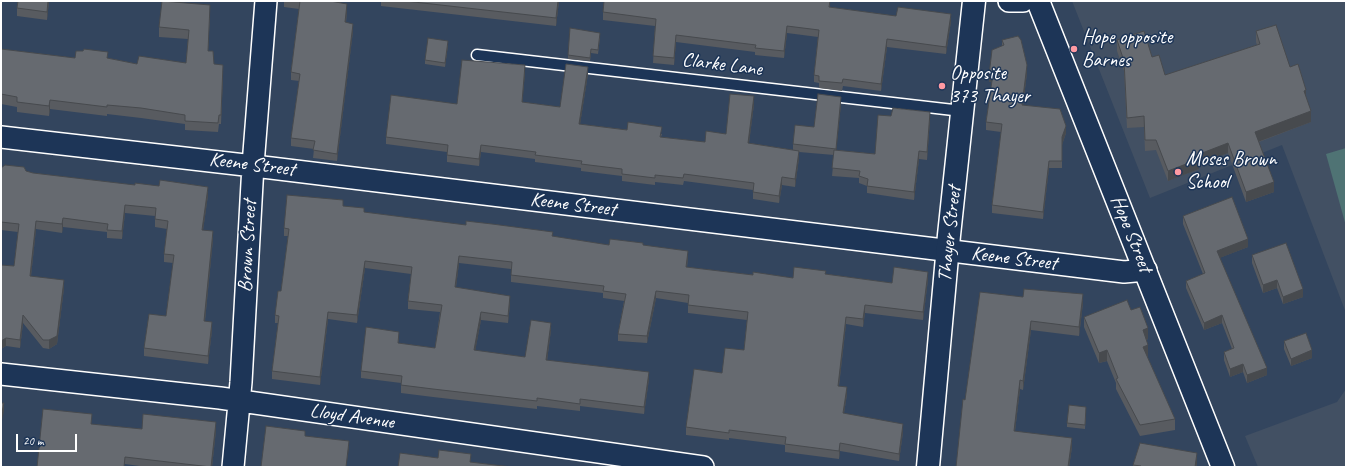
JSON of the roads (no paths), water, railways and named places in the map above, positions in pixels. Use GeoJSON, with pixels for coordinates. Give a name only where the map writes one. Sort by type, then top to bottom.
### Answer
{"type":"FeatureCollection","features":[{"type":"Feature","properties":{"kind":"street","name":"Brown Street"},"geometry":{"type":"LineString","coordinates":[[233,467],[239,401],[253,165],[266,1]]}},
{"type":"Feature","properties":{"kind":"street","name":"Thayer Street"},"geometry":{"type":"LineString","coordinates":[[928,467],[948,250],[974,1]]}},
{"type":"Feature","properties":{"kind":"street"},"geometry":{"type":"LineString","coordinates":[[1009,1],[1023,1]]}},
{"type":"Feature","properties":{"kind":"street","name":"Hope Street"},"geometry":{"type":"LineString","coordinates":[[1038,1],[1223,467]]}},
{"type":"Feature","properties":{"kind":"street","name":"Keene Street"},"geometry":{"type":"LineString","coordinates":[[1,137],[253,165],[1124,272],[1146,270]]}},
{"type":"Feature","properties":{"kind":"street","name":"Lloyd Avenue"},"geometry":{"type":"LineString","coordinates":[[1,374],[239,401],[703,467]]}},
{"type":"Feature","properties":{"kind":"lane","name":"Clarke Lane"},"geometry":{"type":"LineString","coordinates":[[477,54],[962,111]]}},
{"type":"Feature","properties":{"kind":"place","name":"Hope opposite Barnes"},"geometry":{"type":"Point","coordinates":[1074,49]}},
{"type":"Feature","properties":{"kind":"place","name":"Opposite 373 Thayer"},"geometry":{"type":"Point","coordinates":[942,86]}},
{"type":"Feature","properties":{"kind":"place","name":"Moses Brown School"},"geometry":{"type":"Point","coordinates":[1178,172]}}]}
